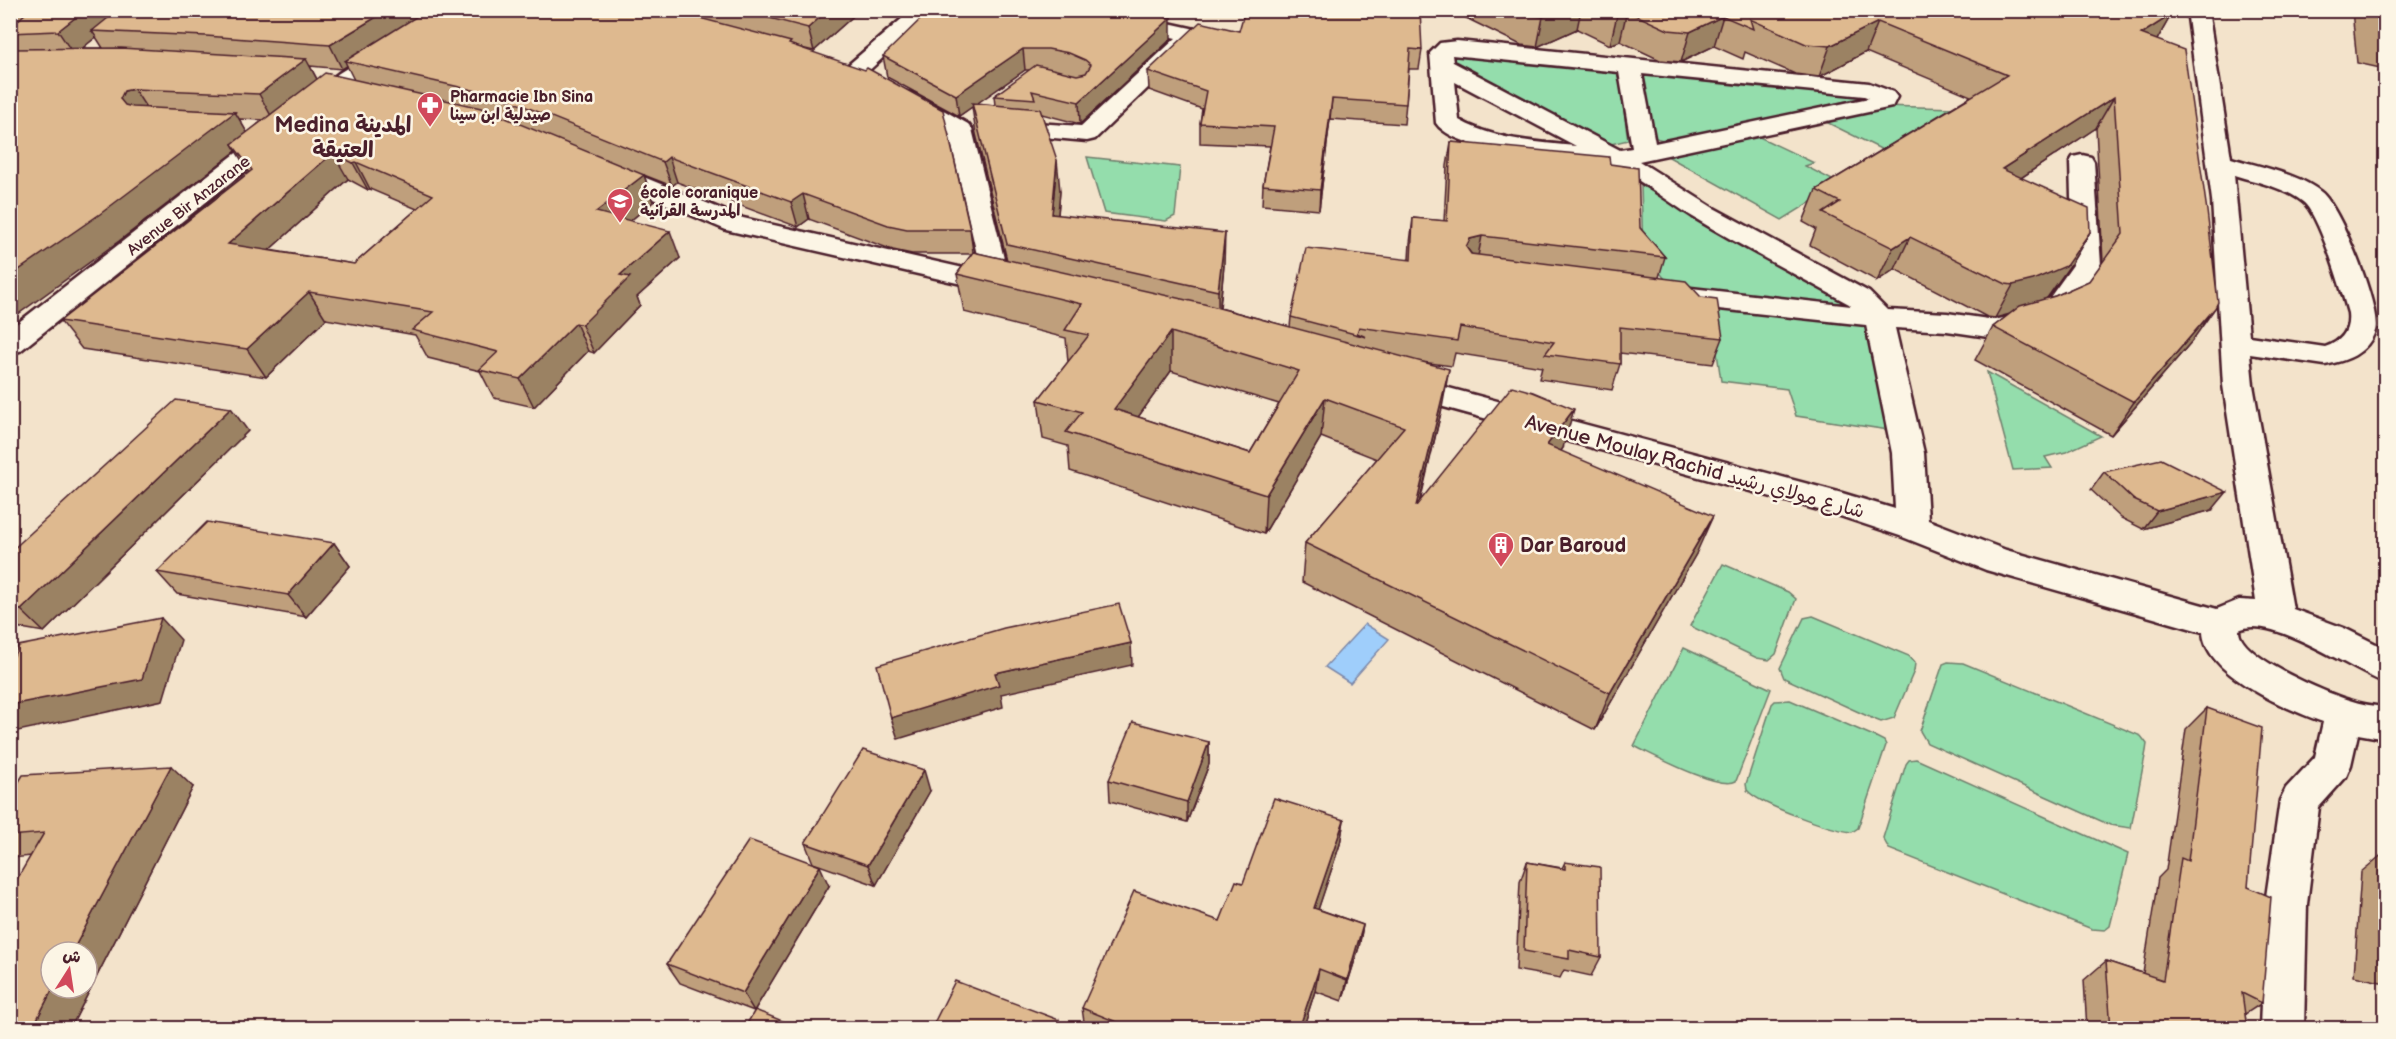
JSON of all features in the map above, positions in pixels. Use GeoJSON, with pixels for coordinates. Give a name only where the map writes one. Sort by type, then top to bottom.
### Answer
{"type":"FeatureCollection","features":[{"type":"Feature","properties":{"kind":"street","name":"Avenue Bir Anzarane"},"geometry":{"type":"LineString","coordinates":[[10,344],[340,84],[458,10]]}},
{"type":"Feature","properties":{"kind":"street"},"geometry":{"type":"LineString","coordinates":[[871,80],[925,10]]}},
{"type":"Feature","properties":{"kind":"street"},"geometry":{"type":"LineString","coordinates":[[2198,10],[2225,200],[2238,385],[2277,619]]}},
{"type":"Feature","properties":{"kind":"street"},"geometry":{"type":"LineString","coordinates":[[832,65],[969,124],[1087,134],[1192,35],[1127,15]]}},
{"type":"Feature","properties":{"kind":"street"},"geometry":{"type":"LineString","coordinates":[[1457,48],[1869,90],[1885,97],[1884,102],[1879,104],[1617,158],[1486,140],[1457,130],[1448,123],[1441,65],[1442,50],[1457,48]]}},
{"type":"Feature","properties":{"kind":"street"},"geometry":{"type":"LineString","coordinates":[[1441,65],[1617,158],[1703,212],[1859,298],[1879,318],[1908,453],[1912,527]]}},
{"type":"Feature","properties":{"kind":"street"},"geometry":{"type":"LineString","coordinates":[[1629,66],[1645,152]]}},
{"type":"Feature","properties":{"kind":"street"},"geometry":{"type":"LineString","coordinates":[[312,75],[340,84],[368,97]]}},
{"type":"Feature","properties":{"kind":"street"},"geometry":{"type":"LineString","coordinates":[[969,124],[997,284]]}},
{"type":"Feature","properties":{"kind":"street"},"geometry":{"type":"LineString","coordinates":[[247,129],[283,131]]}},
{"type":"Feature","properties":{"kind":"street"},"geometry":{"type":"LineString","coordinates":[[586,162],[735,224],[1032,292]]}},
{"type":"Feature","properties":{"kind":"street"},"geometry":{"type":"LineString","coordinates":[[1644,291],[1995,329],[2025,321],[2058,306],[2087,265],[2082,162]]}},
{"type":"Feature","properties":{"kind":"street"},"geometry":{"type":"LineString","coordinates":[[2219,162],[2314,197],[2322,206],[2343,257],[2364,321],[2358,338],[2340,354],[2325,356],[2235,343]]}},
{"type":"Feature","properties":{"kind":"street","name":"Avenue Moulay Rachid شارع مولاي رشيد"},"geometry":{"type":"LineString","coordinates":[[1368,376],[1842,505],[1912,527],[1998,561],[2222,624]]}},
{"type":"Feature","properties":{"kind":"street"},"geometry":{"type":"LineString","coordinates":[[2385,668],[2346,645],[2277,619],[2254,614],[2240,614],[2229,617],[2222,624],[2221,636],[2228,650],[2242,665],[2283,688],[2344,714],[2385,723]]}},
{"type":"Feature","properties":{"kind":"street"},"geometry":{"type":"LineString","coordinates":[[2282,1029],[2286,904],[2300,800],[2332,765],[2344,714]]}},
{"type":"Feature","properties":{"kind":"green space"},"geometry":{"type":"Polygon","coordinates":[[[1454,54],[1618,69],[1628,140],[1611,144],[1595,140],[1453,64],[1449,56],[1454,54]]]}},
{"type":"Feature","properties":{"kind":"green space"},"geometry":{"type":"Polygon","coordinates":[[[1646,72],[1876,94],[1670,142],[1652,137],[1638,74],[1646,72]]]}},
{"type":"Feature","properties":{"kind":"green space"},"geometry":{"type":"Polygon","coordinates":[[[1880,106],[1956,108],[1907,162],[1822,120],[1880,106]]]}},
{"type":"Feature","properties":{"kind":"green space"},"geometry":{"type":"Polygon","coordinates":[[[1749,132],[1814,163],[1805,166],[1840,184],[1782,220],[1669,157],[1707,142],[1749,132]]]}},
{"type":"Feature","properties":{"kind":"green space"},"geometry":{"type":"Polygon","coordinates":[[[1087,157],[1180,167],[1175,216],[1166,221],[1104,213],[1087,157]]]}},
{"type":"Feature","properties":{"kind":"green space"},"geometry":{"type":"Polygon","coordinates":[[[1641,185],[1862,306],[1889,430],[1796,416],[1787,389],[1721,381],[1712,317],[1692,312],[1643,252],[1641,185]]]}},
{"type":"Feature","properties":{"kind":"green space"},"geometry":{"type":"Polygon","coordinates":[[[1987,372],[2101,436],[2066,452],[2045,457],[2052,468],[2013,470],[1987,372]]]}},
{"type":"Feature","properties":{"kind":"green space"},"geometry":{"type":"Polygon","coordinates":[[[1723,564],[1788,592],[1796,599],[1776,654],[1769,660],[1757,658],[1690,626],[1723,564]]]}},
{"type":"Feature","properties":{"kind":"green space"},"geometry":{"type":"Polygon","coordinates":[[[1813,616],[1909,656],[1915,663],[1914,671],[1894,718],[1881,722],[1784,678],[1780,668],[1804,618],[1813,616]]]}},
{"type":"Feature","properties":{"kind":"green space"},"geometry":{"type":"Polygon","coordinates":[[[1684,648],[1771,689],[1736,781],[1728,783],[1702,777],[1634,746],[1684,648]]]}},
{"type":"Feature","properties":{"kind":"green space"},"geometry":{"type":"Polygon","coordinates":[[[1963,663],[2141,736],[2147,744],[2131,828],[2110,825],[1927,743],[1920,731],[1943,664],[1963,663]]]}},
{"type":"Feature","properties":{"kind":"green space"},"geometry":{"type":"Polygon","coordinates":[[[1790,700],[1876,737],[1884,741],[1886,745],[1858,828],[1852,832],[1796,816],[1766,803],[1747,790],[1746,784],[1772,704],[1775,701],[1790,700]]]}},
{"type":"Feature","properties":{"kind":"green space"},"geometry":{"type":"Polygon","coordinates":[[[1916,759],[2128,854],[2110,926],[2105,930],[2092,929],[1889,849],[1883,838],[1906,764],[1909,760],[1916,759]]]}},
{"type":"Feature","properties":{"kind":"water"},"geometry":{"type":"Polygon","coordinates":[[[1365,624],[1389,639],[1350,683],[1325,667],[1365,624]]]}},
{"type":"Feature","properties":{"kind":"building"},"geometry":{"type":"Polygon","coordinates":[[[29,10],[85,10],[58,31],[10,33],[10,28],[29,10]]]}},
{"type":"Feature","properties":{"kind":"building"},"geometry":{"type":"Polygon","coordinates":[[[118,10],[388,10],[330,45],[92,31],[118,10]]]}},
{"type":"Feature","properties":{"kind":"building"},"geometry":{"type":"Polygon","coordinates":[[[427,10],[669,10],[791,42],[789,44],[865,70],[867,68],[943,110],[970,229],[907,229],[888,225],[803,194],[791,202],[669,157],[663,162],[499,96],[345,61],[427,10]]]}},
{"type":"Feature","properties":{"kind":"building"},"geometry":{"type":"Polygon","coordinates":[[[739,10],[828,10],[808,28],[739,10]]]}},
{"type":"Feature","properties":{"kind":"building"},"geometry":{"type":"Polygon","coordinates":[[[930,10],[1136,10],[1171,18],[1079,102],[1032,91],[1035,99],[994,96],[1036,65],[1077,75],[1086,73],[1091,65],[1069,53],[1048,49],[1023,49],[956,95],[883,56],[930,10]]]}},
{"type":"Feature","properties":{"kind":"building"},"geometry":{"type":"Polygon","coordinates":[[[1245,10],[1420,10],[1422,50],[1410,49],[1406,104],[1332,99],[1320,190],[1263,185],[1274,127],[1200,123],[1206,91],[1148,71],[1200,22],[1239,31],[1245,10]]]}},
{"type":"Feature","properties":{"kind":"building"},"geometry":{"type":"Polygon","coordinates":[[[1517,10],[1558,10],[1543,17],[1527,15],[1517,10]]]}},
{"type":"Feature","properties":{"kind":"building"},"geometry":{"type":"Polygon","coordinates":[[[1607,10],[2158,10],[2171,15],[2141,34],[2184,50],[2218,302],[2134,402],[1993,327],[2020,306],[2055,296],[2089,281],[2123,234],[2114,97],[2002,169],[2089,208],[2090,232],[2066,266],[2033,280],[2013,285],[2006,284],[1910,237],[1893,248],[1823,213],[1840,202],[1816,190],[2007,75],[1878,22],[1830,46],[1806,44],[1750,19],[1753,29],[1723,16],[1690,32],[1668,30],[1627,11],[1617,15],[1607,10]]]}},
{"type":"Feature","properties":{"kind":"building"},"geometry":{"type":"Polygon","coordinates":[[[121,48],[306,59],[259,94],[134,89],[124,91],[120,99],[125,105],[133,107],[235,112],[100,214],[10,276],[10,49],[121,48]]]}},
{"type":"Feature","properties":{"kind":"building"},"geometry":{"type":"Polygon","coordinates":[[[325,73],[481,108],[644,175],[596,212],[670,231],[620,275],[630,277],[582,325],[576,323],[520,379],[479,370],[498,352],[412,330],[433,312],[309,292],[247,349],[60,321],[252,170],[232,144],[325,73]],[[333,153],[228,244],[354,264],[433,195],[356,162],[353,163],[333,153]]]}},
{"type":"Feature","properties":{"kind":"building"},"geometry":{"type":"Polygon","coordinates":[[[972,103],[1040,109],[1057,160],[1052,214],[1225,233],[1218,291],[1007,244],[972,103]]]}},
{"type":"Feature","properties":{"kind":"building"},"geometry":{"type":"Polygon","coordinates":[[[1451,142],[1609,157],[1610,164],[1638,168],[1640,228],[1665,257],[1482,236],[1470,239],[1466,247],[1471,254],[1686,281],[1701,297],[1717,299],[1723,338],[1620,327],[1620,364],[1545,354],[1554,342],[1460,327],[1457,341],[1359,327],[1357,333],[1366,337],[1291,317],[1306,248],[1411,260],[1413,218],[1447,221],[1451,142]]]}},
{"type":"Feature","properties":{"kind":"building"},"geometry":{"type":"Polygon","coordinates":[[[973,252],[1204,304],[1449,369],[1416,506],[1512,386],[1574,409],[1547,445],[1713,516],[1610,693],[1305,543],[1404,427],[1325,398],[1266,495],[1066,432],[1082,412],[1038,400],[1089,335],[1065,330],[1082,304],[957,274],[973,252]],[[1171,332],[1114,409],[1250,453],[1299,371],[1171,332]]]}},
{"type":"Feature","properties":{"kind":"building"},"geometry":{"type":"Polygon","coordinates":[[[176,400],[231,408],[21,610],[10,608],[10,552],[176,400]]]}},
{"type":"Feature","properties":{"kind":"building"},"geometry":{"type":"Polygon","coordinates":[[[2161,459],[2227,492],[2157,511],[2134,500],[2104,472],[2161,459]]]}},
{"type":"Feature","properties":{"kind":"building"},"geometry":{"type":"Polygon","coordinates":[[[207,522],[334,543],[288,595],[157,572],[207,522]]]}},
{"type":"Feature","properties":{"kind":"building"},"geometry":{"type":"Polygon","coordinates":[[[1119,604],[1131,643],[995,673],[999,685],[891,718],[877,665],[1004,628],[1119,604]]]}},
{"type":"Feature","properties":{"kind":"building"},"geometry":{"type":"Polygon","coordinates":[[[161,618],[142,679],[10,705],[10,665],[18,646],[161,618]]]}},
{"type":"Feature","properties":{"kind":"building"},"geometry":{"type":"Polygon","coordinates":[[[2207,708],[2262,728],[2248,887],[2271,897],[2262,1003],[2242,993],[2247,1029],[2111,1029],[2106,961],[2163,980],[2181,858],[2188,861],[2207,708]]]}},
{"type":"Feature","properties":{"kind":"building"},"geometry":{"type":"Polygon","coordinates":[[[1133,722],[1209,742],[1187,802],[1109,780],[1133,722]]]}},
{"type":"Feature","properties":{"kind":"building"},"geometry":{"type":"Polygon","coordinates":[[[863,750],[924,770],[868,865],[805,843],[863,750]]]}},
{"type":"Feature","properties":{"kind":"building"},"geometry":{"type":"Polygon","coordinates":[[[171,766],[78,940],[39,940],[39,1000],[47,1000],[32,1029],[10,1029],[10,891],[44,833],[10,836],[10,796],[23,775],[171,766]]]}},
{"type":"Feature","properties":{"kind":"building"},"geometry":{"type":"Polygon","coordinates":[[[1274,798],[1344,820],[1314,908],[1363,925],[1347,980],[1319,969],[1299,1029],[1134,1029],[1082,1008],[1134,891],[1220,921],[1236,881],[1243,883],[1274,798]]]}},
{"type":"Feature","properties":{"kind":"building"},"geometry":{"type":"Polygon","coordinates":[[[749,840],[820,866],[743,993],[667,964],[749,840]]]}},
{"type":"Feature","properties":{"kind":"building"},"geometry":{"type":"Polygon","coordinates":[[[1527,862],[1565,869],[1565,862],[1600,867],[1601,957],[1569,950],[1569,959],[1524,951],[1527,862]]]}},
{"type":"Feature","properties":{"kind":"building"},"geometry":{"type":"Polygon","coordinates":[[[955,981],[1059,1020],[1056,1029],[931,1029],[955,981]]]}},
{"type":"Feature","properties":{"kind":"building"},"geometry":{"type":"Polygon","coordinates":[[[755,1010],[802,1029],[744,1029],[755,1010]]]}},
{"type":"Feature","properties":{"kind":"place","name":"Pharmacie Ibn Sina صيدلية ابن سينا"},"geometry":{"type":"Point","coordinates":[430,128]}},
{"type":"Feature","properties":{"kind":"place","name":"école coranique المدرسة القرآنية"},"geometry":{"type":"Point","coordinates":[620,224]}},
{"type":"Feature","properties":{"kind":"place","name":"Dar Baroud"},"geometry":{"type":"Point","coordinates":[1501,568]}},
{"type":"Feature","properties":{"kind":"district","name":"Medina المدينة العتيقة"},"geometry":{"type":"Point","coordinates":[343,136]}}]}
